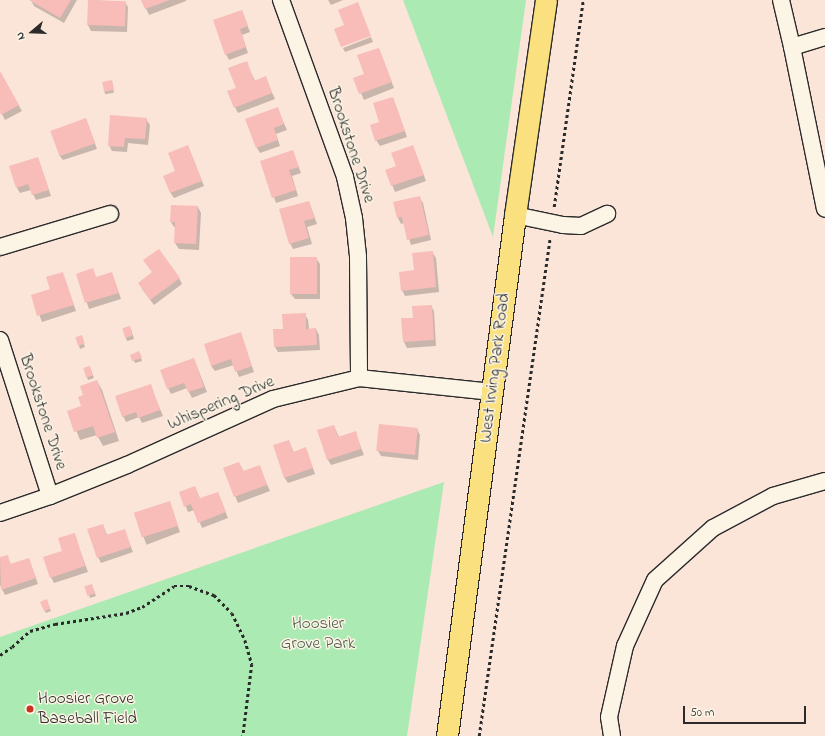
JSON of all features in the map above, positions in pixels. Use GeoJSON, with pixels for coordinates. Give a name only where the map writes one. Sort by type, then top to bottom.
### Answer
{"type":"FeatureCollection","features":[{"type":"Feature","properties":{"kind":"main road","name":"West Irving Park Road"},"geometry":{"type":"LineString","coordinates":[[447,736],[515,215],[546,0]]}},
{"type":"Feature","properties":{"kind":"street","name":"Brookstone Drive"},"geometry":{"type":"LineString","coordinates":[[281,0],[345,177],[354,218],[358,257],[359,378]]}},
{"type":"Feature","properties":{"kind":"street"},"geometry":{"type":"LineString","coordinates":[[781,0],[825,209]]}},
{"type":"Feature","properties":{"kind":"street"},"geometry":{"type":"LineString","coordinates":[[792,47],[825,37]]}},
{"type":"Feature","properties":{"kind":"street"},"geometry":{"type":"LineString","coordinates":[[0,247],[110,214]]}},
{"type":"Feature","properties":{"kind":"street"},"geometry":{"type":"LineString","coordinates":[[515,215],[552,223],[581,226],[607,214]]}},
{"type":"Feature","properties":{"kind":"street","name":"Brookstone Drive"},"geometry":{"type":"LineString","coordinates":[[0,340],[50,496]]}},
{"type":"Feature","properties":{"kind":"street","name":"Whispering Drive"},"geometry":{"type":"LineString","coordinates":[[0,513],[50,496],[127,465],[272,399],[359,378],[492,392]]}},
{"type":"Feature","properties":{"kind":"street"},"geometry":{"type":"LineString","coordinates":[[612,736],[609,717],[625,646],[655,580],[713,528],[773,496],[825,481]]}},
{"type":"Feature","properties":{"kind":"path"},"geometry":{"type":"LineString","coordinates":[[479,736],[583,0]]}},
{"type":"Feature","properties":{"kind":"path"},"geometry":{"type":"LineString","coordinates":[[0,654],[12,647],[30,631],[55,624],[126,613],[142,607],[174,586],[189,586],[214,595],[232,613],[245,640],[252,664],[243,736]]}},
{"type":"Feature","properties":{"kind":"green space"},"geometry":{"type":"Polygon","coordinates":[[[403,0],[526,0],[493,237],[403,0]]]}},
{"type":"Feature","properties":{"kind":"green space","name":"Hoosier Grove Park"},"geometry":{"type":"Polygon","coordinates":[[[444,482],[407,736],[0,736],[0,637],[444,482]]]}},
{"type":"Feature","properties":{"kind":"building"},"geometry":{"type":"Polygon","coordinates":[[[29,0],[71,0],[60,18],[29,0]]]}},
{"type":"Feature","properties":{"kind":"building"},"geometry":{"type":"Polygon","coordinates":[[[88,0],[126,1],[125,26],[87,25],[88,0]]]}},
{"type":"Feature","properties":{"kind":"building"},"geometry":{"type":"Polygon","coordinates":[[[141,0],[170,0],[145,9],[141,0]]]}},
{"type":"Feature","properties":{"kind":"building"},"geometry":{"type":"Polygon","coordinates":[[[358,2],[371,36],[341,47],[334,29],[344,25],[338,10],[358,2]]]}},
{"type":"Feature","properties":{"kind":"building"},"geometry":{"type":"Polygon","coordinates":[[[242,10],[248,26],[240,29],[246,47],[225,55],[213,20],[242,10]]]}},
{"type":"Feature","properties":{"kind":"building"},"geometry":{"type":"Polygon","coordinates":[[[379,48],[392,82],[359,94],[353,78],[364,74],[357,55],[379,48]]]}},
{"type":"Feature","properties":{"kind":"building"},"geometry":{"type":"Polygon","coordinates":[[[247,61],[254,81],[266,76],[272,93],[234,108],[227,91],[236,88],[228,68],[247,61]]]}},
{"type":"Feature","properties":{"kind":"building"},"geometry":{"type":"Polygon","coordinates":[[[0,71],[19,105],[1,115],[0,112],[0,71]]]}},
{"type":"Feature","properties":{"kind":"building"},"geometry":{"type":"Polygon","coordinates":[[[112,80],[114,90],[104,92],[102,82],[112,80]]]}},
{"type":"Feature","properties":{"kind":"building"},"geometry":{"type":"Polygon","coordinates":[[[393,97],[405,131],[375,141],[370,125],[379,122],[373,103],[393,97]]]}},
{"type":"Feature","properties":{"kind":"building"},"geometry":{"type":"Polygon","coordinates":[[[278,107],[284,124],[274,128],[278,140],[256,148],[245,119],[278,107]]]}},
{"type":"Feature","properties":{"kind":"building"},"geometry":{"type":"Polygon","coordinates":[[[110,115],[147,118],[145,139],[125,138],[124,147],[108,146],[110,115]]]}},
{"type":"Feature","properties":{"kind":"building"},"geometry":{"type":"Polygon","coordinates":[[[86,118],[95,143],[60,156],[50,131],[86,118]]]}},
{"type":"Feature","properties":{"kind":"building"},"geometry":{"type":"Polygon","coordinates":[[[188,145],[202,181],[170,193],[163,176],[175,171],[168,153],[188,145]]]}},
{"type":"Feature","properties":{"kind":"building"},"geometry":{"type":"Polygon","coordinates":[[[413,145],[424,175],[391,186],[385,170],[396,166],[391,153],[413,145]]]}},
{"type":"Feature","properties":{"kind":"building"},"geometry":{"type":"Polygon","coordinates":[[[293,150],[299,167],[289,170],[296,190],[272,198],[260,161],[293,150]]]}},
{"type":"Feature","properties":{"kind":"building"},"geometry":{"type":"Polygon","coordinates":[[[38,157],[49,190],[32,195],[28,184],[16,188],[9,166],[38,157]]]}},
{"type":"Feature","properties":{"kind":"building"},"geometry":{"type":"Polygon","coordinates":[[[420,196],[429,235],[407,240],[402,217],[397,218],[393,202],[420,196]]]}},
{"type":"Feature","properties":{"kind":"building"},"geometry":{"type":"Polygon","coordinates":[[[309,201],[315,218],[304,221],[309,238],[289,244],[279,209],[309,201]]]}},
{"type":"Feature","properties":{"kind":"building"},"geometry":{"type":"Polygon","coordinates":[[[171,205],[198,206],[196,244],[174,243],[175,222],[170,222],[171,205]]]}},
{"type":"Feature","properties":{"kind":"building"},"geometry":{"type":"Polygon","coordinates":[[[159,249],[180,278],[150,300],[138,283],[152,272],[143,260],[159,249]]]}},
{"type":"Feature","properties":{"kind":"building"},"geometry":{"type":"Polygon","coordinates":[[[433,251],[436,287],[401,291],[399,272],[414,270],[412,253],[433,251]]]}},
{"type":"Feature","properties":{"kind":"building"},"geometry":{"type":"Polygon","coordinates":[[[290,257],[317,257],[317,294],[290,294],[290,257]]]}},
{"type":"Feature","properties":{"kind":"building"},"geometry":{"type":"Polygon","coordinates":[[[93,268],[96,277],[112,272],[119,293],[85,303],[76,274],[93,268]]]}},
{"type":"Feature","properties":{"kind":"building"},"geometry":{"type":"Polygon","coordinates":[[[63,272],[74,305],[37,316],[31,295],[50,289],[46,277],[63,272]]]}},
{"type":"Feature","properties":{"kind":"building"},"geometry":{"type":"Polygon","coordinates":[[[432,305],[434,340],[403,342],[401,318],[413,318],[412,306],[432,305]]]}},
{"type":"Feature","properties":{"kind":"building"},"geometry":{"type":"Polygon","coordinates":[[[306,313],[306,329],[316,328],[317,345],[274,347],[273,329],[283,329],[282,314],[306,313]]]}},
{"type":"Feature","properties":{"kind":"building"},"geometry":{"type":"Polygon","coordinates":[[[130,326],[133,336],[125,338],[122,328],[130,326]]]}},
{"type":"Feature","properties":{"kind":"building"},"geometry":{"type":"Polygon","coordinates":[[[241,332],[252,366],[235,372],[231,359],[211,366],[204,344],[241,332]]]}},
{"type":"Feature","properties":{"kind":"building"},"geometry":{"type":"Polygon","coordinates":[[[82,335],[85,344],[78,346],[75,337],[82,335]]]}},
{"type":"Feature","properties":{"kind":"building"},"geometry":{"type":"Polygon","coordinates":[[[139,351],[142,358],[132,361],[130,355],[139,351]]]}},
{"type":"Feature","properties":{"kind":"building"},"geometry":{"type":"Polygon","coordinates":[[[194,358],[204,387],[188,392],[184,383],[167,389],[160,370],[194,358]]]}},
{"type":"Feature","properties":{"kind":"building"},"geometry":{"type":"Polygon","coordinates":[[[90,366],[93,376],[86,378],[83,368],[90,366]]]}},
{"type":"Feature","properties":{"kind":"building"},"geometry":{"type":"Polygon","coordinates":[[[97,380],[115,432],[97,438],[93,426],[74,432],[67,411],[81,406],[78,397],[83,395],[80,386],[97,380]]]}},
{"type":"Feature","properties":{"kind":"building"},"geometry":{"type":"Polygon","coordinates":[[[151,384],[160,410],[138,418],[136,412],[122,417],[115,396],[151,384]]]}},
{"type":"Feature","properties":{"kind":"building"},"geometry":{"type":"Polygon","coordinates":[[[379,424],[418,428],[415,455],[376,451],[379,424]]]}},
{"type":"Feature","properties":{"kind":"building"},"geometry":{"type":"Polygon","coordinates":[[[334,425],[338,437],[356,431],[361,449],[327,460],[317,430],[334,425]]]}},
{"type":"Feature","properties":{"kind":"building"},"geometry":{"type":"Polygon","coordinates":[[[289,440],[293,452],[306,447],[313,468],[284,478],[273,445],[289,440]]]}},
{"type":"Feature","properties":{"kind":"building"},"geometry":{"type":"Polygon","coordinates":[[[239,462],[243,471],[260,465],[267,485],[234,497],[223,468],[239,462]]]}},
{"type":"Feature","properties":{"kind":"building"},"geometry":{"type":"Polygon","coordinates":[[[195,486],[200,498],[218,492],[226,512],[198,523],[191,504],[184,507],[179,492],[195,486]]]}},
{"type":"Feature","properties":{"kind":"building"},"geometry":{"type":"Polygon","coordinates":[[[170,501],[178,526],[142,537],[134,513],[170,501]]]}},
{"type":"Feature","properties":{"kind":"building"},"geometry":{"type":"Polygon","coordinates":[[[103,524],[106,535],[125,529],[131,547],[97,558],[87,529],[103,524]]]}},
{"type":"Feature","properties":{"kind":"building"},"geometry":{"type":"Polygon","coordinates":[[[75,533],[85,566],[50,578],[43,557],[62,551],[58,538],[75,533]]]}},
{"type":"Feature","properties":{"kind":"building"},"geometry":{"type":"Polygon","coordinates":[[[8,555],[10,564],[29,558],[36,578],[1,590],[0,557],[8,555]]]}},
{"type":"Feature","properties":{"kind":"building"},"geometry":{"type":"Polygon","coordinates":[[[92,584],[95,594],[87,596],[84,586],[92,584]]]}},
{"type":"Feature","properties":{"kind":"building"},"geometry":{"type":"Polygon","coordinates":[[[47,599],[50,609],[44,611],[40,602],[47,599]]]}},
{"type":"Feature","properties":{"kind":"place","name":"Hoosier Grove Baseball Field"},"geometry":{"type":"Point","coordinates":[30,709]}}]}
